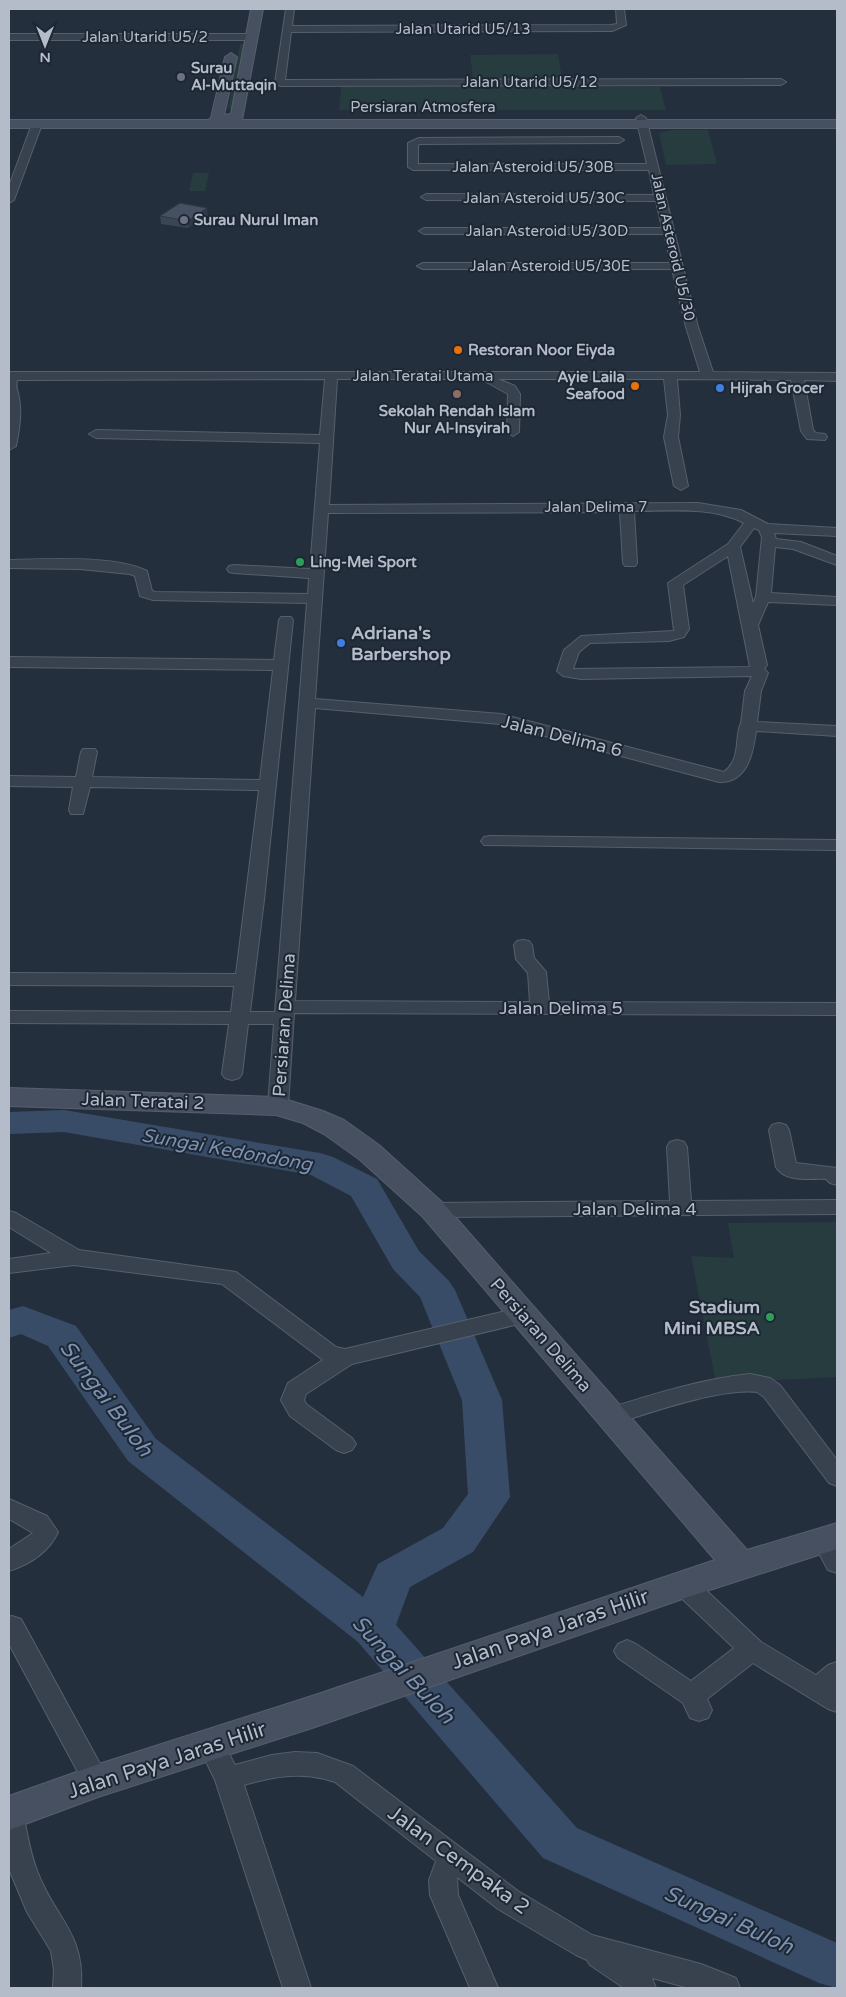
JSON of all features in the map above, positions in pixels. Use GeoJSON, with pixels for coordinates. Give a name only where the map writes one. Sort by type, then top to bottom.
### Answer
{"type":"FeatureCollection","features":[{"type":"Feature","properties":{"kind":"street"},"geometry":{"type":"LineString","coordinates":[[227,118],[252,37],[257,9]]}},
{"type":"Feature","properties":{"kind":"street"},"geometry":{"type":"LineString","coordinates":[[288,28],[290,9]]}},
{"type":"Feature","properties":{"kind":"street","name":"Jalan Utarid U5/13"},"geometry":{"type":"LineString","coordinates":[[288,28],[612,28],[622,25],[620,9]]}},
{"type":"Feature","properties":{"kind":"street"},"geometry":{"type":"LineString","coordinates":[[227,118],[238,20]]}},
{"type":"Feature","properties":{"kind":"street","name":"Jalan Utarid U5/12"},"geometry":{"type":"LineString","coordinates":[[288,28],[280,83],[781,82]]}},
{"type":"Feature","properties":{"kind":"street","name":"Jalan Utarid U5/2"},"geometry":{"type":"LineString","coordinates":[[9,37],[252,37]]}},
{"type":"Feature","properties":{"kind":"street","name":"Persiaran Atmosfera"},"geometry":{"type":"LineString","coordinates":[[9,117],[227,118],[643,125]]}},
{"type":"Feature","properties":{"kind":"street"},"geometry":{"type":"LineString","coordinates":[[9,200],[37,124],[56,120],[123,117]]}},
{"type":"Feature","properties":{"kind":"street"},"geometry":{"type":"LineString","coordinates":[[143,123],[227,118],[323,124]]}},
{"type":"Feature","properties":{"kind":"street","name":"Persiaran Atmosfera"},"geometry":{"type":"LineString","coordinates":[[9,124],[609,123],[626,126],[837,119]]}},
{"type":"Feature","properties":{"kind":"street"},"geometry":{"type":"LineString","coordinates":[[643,125],[655,128],[689,124],[837,124]]}},
{"type":"Feature","properties":{"kind":"street","name":"Jalan Asteroid U5/30"},"geometry":{"type":"LineString","coordinates":[[643,125],[692,327],[708,376]]}},
{"type":"Feature","properties":{"kind":"street","name":"Jalan Asteroid U5/30B"},"geometry":{"type":"LineString","coordinates":[[619,140],[419,141],[413,144],[413,167],[654,167]]}},
{"type":"Feature","properties":{"kind":"street","name":"Jalan Asteroid U5/30C"},"geometry":{"type":"LineString","coordinates":[[426,197],[662,198]]}},
{"type":"Feature","properties":{"kind":"street","name":"Jalan Asteroid U5/30D"},"geometry":{"type":"LineString","coordinates":[[424,231],[669,231]]}},
{"type":"Feature","properties":{"kind":"street","name":"Jalan Asteroid U5/30E"},"geometry":{"type":"LineString","coordinates":[[423,266],[678,266]]}},
{"type":"Feature","properties":{"kind":"street"},"geometry":{"type":"LineString","coordinates":[[670,375],[674,414],[671,438],[681,486]]}},
{"type":"Feature","properties":{"kind":"street","name":"Jalan Teratai Utama"},"geometry":{"type":"LineString","coordinates":[[11,376],[670,375],[837,377]]}},
{"type":"Feature","properties":{"kind":"street"},"geometry":{"type":"LineString","coordinates":[[9,446],[12,440],[10,428],[13,397],[9,390],[11,376]]}},
{"type":"Feature","properties":{"kind":"street"},"geometry":{"type":"LineString","coordinates":[[479,376],[511,389],[514,394],[513,432]]}},
{"type":"Feature","properties":{"kind":"street","name":"Persiaran Delima"},"geometry":{"type":"LineString","coordinates":[[331,377],[278,1106],[313,1117],[334,1127],[369,1152],[432,1210],[740,1566]]}},
{"type":"Feature","properties":{"kind":"street"},"geometry":{"type":"LineString","coordinates":[[797,377],[807,431],[812,436],[820,437]]}},
{"type":"Feature","properties":{"kind":"street"},"geometry":{"type":"LineString","coordinates":[[96,434],[326,439]]}},
{"type":"Feature","properties":{"kind":"street"},"geometry":{"type":"LineString","coordinates":[[627,506],[630,563]]}},
{"type":"Feature","properties":{"kind":"street","name":"Jalan Delima 7"},"geometry":{"type":"LineString","coordinates":[[321,509],[698,507],[736,513],[752,521],[767,535]]}},
{"type":"Feature","properties":{"kind":"street"},"geometry":{"type":"LineString","coordinates":[[733,547],[759,665],[756,670],[748,672],[580,674],[565,671],[572,650],[586,639],[679,634],[682,629],[675,583],[733,547],[752,521]]}},
{"type":"Feature","properties":{"kind":"street"},"geometry":{"type":"LineString","coordinates":[[767,535],[837,532]]}},
{"type":"Feature","properties":{"kind":"street"},"geometry":{"type":"LineString","coordinates":[[767,535],[837,560]]}},
{"type":"Feature","properties":{"kind":"street"},"geometry":{"type":"LineString","coordinates":[[750,625],[762,597],[767,535]]}},
{"type":"Feature","properties":{"kind":"street"},"geometry":{"type":"LineString","coordinates":[[9,564],[113,566],[134,569],[142,574],[144,593],[153,596],[315,599]]}},
{"type":"Feature","properties":{"kind":"street"},"geometry":{"type":"LineString","coordinates":[[234,569],[317,574]]}},
{"type":"Feature","properties":{"kind":"street"},"geometry":{"type":"LineString","coordinates":[[762,597],[837,601]]}},
{"type":"Feature","properties":{"kind":"street"},"geometry":{"type":"LineString","coordinates":[[232,1074],[268,785],[286,620]]}},
{"type":"Feature","properties":{"kind":"street"},"geometry":{"type":"LineString","coordinates":[[9,662],[281,666]]}},
{"type":"Feature","properties":{"kind":"street"},"geometry":{"type":"LineString","coordinates":[[756,670],[760,673],[760,677],[754,688],[747,726],[837,731]]}},
{"type":"Feature","properties":{"kind":"street","name":"Jalan Delima 6"},"geometry":{"type":"LineString","coordinates":[[307,703],[501,719],[706,774],[725,777],[732,775],[742,758],[747,726]]}},
{"type":"Feature","properties":{"kind":"street"},"geometry":{"type":"LineString","coordinates":[[77,810],[89,752]]}},
{"type":"Feature","properties":{"kind":"street"},"geometry":{"type":"LineString","coordinates":[[9,781],[268,785]]}},
{"type":"Feature","properties":{"kind":"street"},"geometry":{"type":"LineString","coordinates":[[490,841],[837,845]]}},
{"type":"Feature","properties":{"kind":"street"},"geometry":{"type":"LineString","coordinates":[[523,946],[525,959],[537,972],[540,1008]]}},
{"type":"Feature","properties":{"kind":"street"},"geometry":{"type":"LineString","coordinates":[[9,978],[244,980]]}},
{"type":"Feature","properties":{"kind":"street","name":"Jalan Delima 5"},"geometry":{"type":"LineString","coordinates":[[9,1017],[240,1018],[285,1012],[540,1008],[837,1009]]}},
{"type":"Feature","properties":{"kind":"street","name":"Jalan Teratai 2"},"geometry":{"type":"LineString","coordinates":[[9,1097],[278,1106]]}},
{"type":"Feature","properties":{"kind":"street"},"geometry":{"type":"LineString","coordinates":[[779,1130],[786,1167],[794,1171],[827,1172],[837,1176],[837,1178]]}},
{"type":"Feature","properties":{"kind":"street"},"geometry":{"type":"LineString","coordinates":[[676,1147],[681,1208]]}},
{"type":"Feature","properties":{"kind":"street","name":"Jalan Delima 4"},"geometry":{"type":"LineString","coordinates":[[432,1210],[837,1207]]}},
{"type":"Feature","properties":{"kind":"street"},"geometry":{"type":"LineString","coordinates":[[9,1218],[74,1257]]}},
{"type":"Feature","properties":{"kind":"street"},"geometry":{"type":"LineString","coordinates":[[9,1266],[74,1257],[228,1277],[330,1354],[345,1357]]}},
{"type":"Feature","properties":{"kind":"street"},"geometry":{"type":"LineString","coordinates":[[344,1444],[298,1410],[292,1400],[296,1389],[345,1357],[523,1315]]}},
{"type":"Feature","properties":{"kind":"street"},"geometry":{"type":"LineString","coordinates":[[611,1416],[680,1396],[746,1383],[762,1384],[772,1390],[837,1477]]}},
{"type":"Feature","properties":{"kind":"street"},"geometry":{"type":"LineString","coordinates":[[9,1508],[38,1523],[46,1532],[44,1537],[38,1542],[9,1560]]}},
{"type":"Feature","properties":{"kind":"street","name":"Jalan Paya Jaras Hilir"},"geometry":{"type":"LineString","coordinates":[[9,1813],[96,1781],[315,1711],[683,1584],[740,1566],[833,1546]]}},
{"type":"Feature","properties":{"kind":"street"},"geometry":{"type":"LineString","coordinates":[[683,1584],[752,1648],[828,1695],[837,1673]]}},
{"type":"Feature","properties":{"kind":"street"},"geometry":{"type":"LineString","coordinates":[[12,1626],[96,1781]]}},
{"type":"Feature","properties":{"kind":"street"},"geometry":{"type":"LineString","coordinates":[[626,1650],[695,1703],[752,1648]]}},
{"type":"Feature","properties":{"kind":"street"},"geometry":{"type":"LineString","coordinates":[[211,1745],[228,1778],[297,1988]]}},
{"type":"Feature","properties":{"kind":"street","name":"Jalan Cempaka 2"},"geometry":{"type":"LineString","coordinates":[[228,1778],[271,1766],[294,1763],[316,1765],[344,1774],[508,1900],[586,1946],[701,1978],[726,1988]]}},
{"type":"Feature","properties":{"kind":"street"},"geometry":{"type":"LineString","coordinates":[[9,1813],[23,1871],[38,1903],[57,1933],[65,1950],[67,1988]]}},
{"type":"Feature","properties":{"kind":"street"},"geometry":{"type":"LineString","coordinates":[[453,1858],[443,1873],[441,1880],[444,1895],[484,1988]]}},
{"type":"Feature","properties":{"kind":"street"},"geometry":{"type":"LineString","coordinates":[[586,1946],[635,1979],[642,1988]]}},
{"type":"Feature","properties":{"kind":"green space"},"geometry":{"type":"Polygon","coordinates":[[[240,44],[246,44],[233,108],[228,109],[240,44]]]}},
{"type":"Feature","properties":{"kind":"green space"},"geometry":{"type":"Polygon","coordinates":[[[558,54],[562,79],[473,79],[470,55],[558,54]]]}},
{"type":"Feature","properties":{"kind":"green space"},"geometry":{"type":"Polygon","coordinates":[[[341,87],[660,87],[666,110],[339,110],[341,87]]]}},
{"type":"Feature","properties":{"kind":"green space"},"geometry":{"type":"Polygon","coordinates":[[[672,130],[708,130],[717,164],[666,165],[659,133],[672,130]]]}},
{"type":"Feature","properties":{"kind":"green space"},"geometry":{"type":"Polygon","coordinates":[[[193,173],[209,173],[205,191],[189,191],[193,173]]]}},
{"type":"Feature","properties":{"kind":"green space","name":"Stadium Mini MBSA"},"geometry":{"type":"Polygon","coordinates":[[[837,1222],[837,1377],[716,1383],[691,1256],[734,1258],[728,1223],[837,1222]]]}},
{"type":"Feature","properties":{"kind":"building"},"geometry":{"type":"Polygon","coordinates":[[[180,203],[207,208],[188,221],[160,216],[180,203]]]}},
{"type":"Feature","properties":{"kind":"waterway","name":"Sungai Kedondong"},"geometry":{"type":"LineString","coordinates":[[9,1123],[64,1121],[320,1165],[364,1188],[406,1260],[436,1290],[482,1400],[489,1497],[458,1540],[393,1576],[373,1629]]}},
{"type":"Feature","properties":{"kind":"waterway","name":"Sungai Buloh"},"geometry":{"type":"LineString","coordinates":[[9,1324],[23,1320],[62,1336],[142,1450],[373,1629]]}},
{"type":"Feature","properties":{"kind":"waterway","name":"Sungai Buloh"},"geometry":{"type":"LineString","coordinates":[[373,1629],[560,1843],[837,1967]]}},
{"type":"Feature","properties":{"kind":"place","name":"Surau Al-Muttaqin"},"geometry":{"type":"Point","coordinates":[181,77]}},
{"type":"Feature","properties":{"kind":"place","name":"Surau Nurul Iman"},"geometry":{"type":"Point","coordinates":[184,220]}},
{"type":"Feature","properties":{"kind":"place","name":"Restoran Noor Eiyda"},"geometry":{"type":"Point","coordinates":[458,350]}},
{"type":"Feature","properties":{"kind":"place","name":"Ayie Laila Seafood"},"geometry":{"type":"Point","coordinates":[635,386]}},
{"type":"Feature","properties":{"kind":"place","name":"Hijrah Grocer"},"geometry":{"type":"Point","coordinates":[720,388]}},
{"type":"Feature","properties":{"kind":"place","name":"Sekolah Rendah Islam Nur Al-Insyirah"},"geometry":{"type":"Point","coordinates":[457,394]}},
{"type":"Feature","properties":{"kind":"place","name":"Ling-Mei Sport"},"geometry":{"type":"Point","coordinates":[300,562]}},
{"type":"Feature","properties":{"kind":"place","name":"Adriana's Barbershop"},"geometry":{"type":"Point","coordinates":[341,643]}},
{"type":"Feature","properties":{"kind":"place","name":"Stadium Mini MBSA"},"geometry":{"type":"Point","coordinates":[770,1317]}}]}
